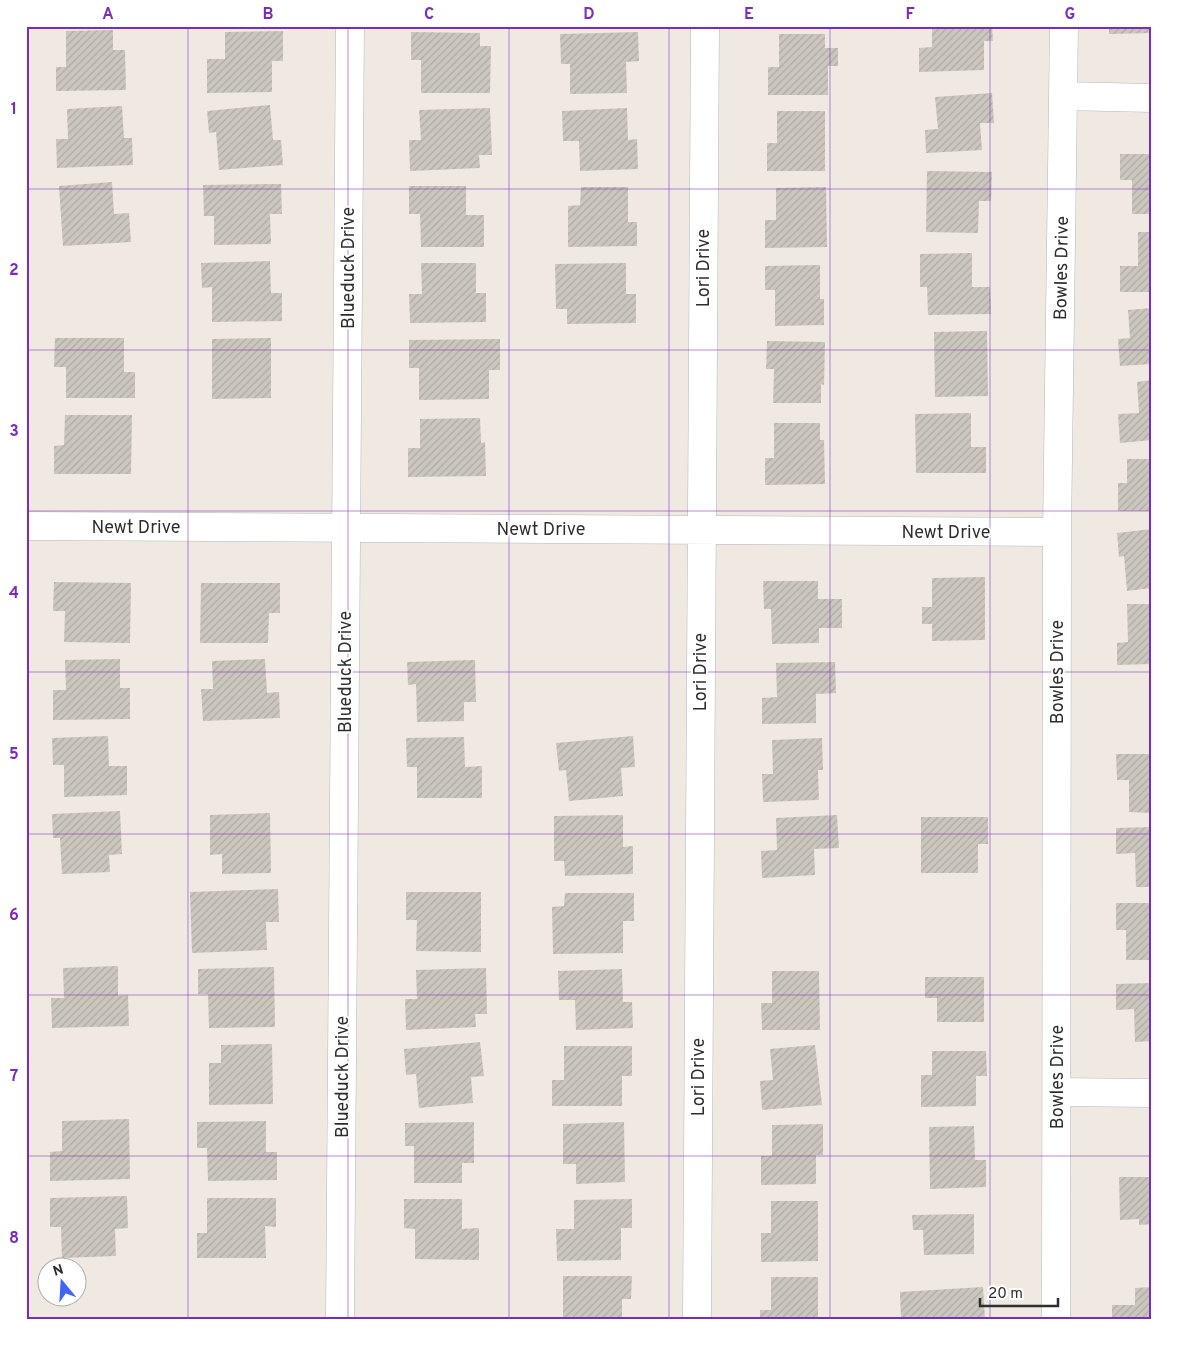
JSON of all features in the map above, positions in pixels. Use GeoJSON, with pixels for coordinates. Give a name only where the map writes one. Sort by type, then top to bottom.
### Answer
{"type":"FeatureCollection","features":[{"type":"Feature","properties":{"kind":"street","name":"Blueduck Drive"},"geometry":{"type":"LineString","coordinates":[[340,1319],[350,26]]}},
{"type":"Feature","properties":{"kind":"street","name":"Lori Drive"},"geometry":{"type":"LineString","coordinates":[[697,1319],[704,26]]}},
{"type":"Feature","properties":{"kind":"street","name":"Bowles Drive"},"geometry":{"type":"LineString","coordinates":[[1056,1319],[1056,532],[1064,26]]}},
{"type":"Feature","properties":{"kind":"street"},"geometry":{"type":"LineString","coordinates":[[1064,96],[1152,98]]}},
{"type":"Feature","properties":{"kind":"street","name":"Newt Drive"},"geometry":{"type":"LineString","coordinates":[[26,526],[1056,532]]}},
{"type":"Feature","properties":{"kind":"street"},"geometry":{"type":"LineString","coordinates":[[1057,1092],[1152,1094]]}},
{"type":"Feature","properties":{"kind":"building"},"geometry":{"type":"Polygon","coordinates":[[[932,26],[992,26],[993,41],[984,41],[984,70],[919,72],[919,48],[932,47],[932,26]]]}},
{"type":"Feature","properties":{"kind":"building"},"geometry":{"type":"Polygon","coordinates":[[[1109,26],[1152,26],[1152,33],[1109,34],[1109,26]]]}},
{"type":"Feature","properties":{"kind":"building"},"geometry":{"type":"Polygon","coordinates":[[[113,30],[113,50],[125,50],[126,90],[56,91],[56,67],[66,67],[66,31],[113,30]]]}},
{"type":"Feature","properties":{"kind":"building"},"geometry":{"type":"Polygon","coordinates":[[[283,31],[283,61],[272,61],[272,92],[207,93],[207,59],[225,59],[225,32],[283,31]]]}},
{"type":"Feature","properties":{"kind":"building"},"geometry":{"type":"Polygon","coordinates":[[[411,32],[480,33],[480,46],[491,46],[490,93],[421,93],[421,60],[411,60],[411,32]]]}},
{"type":"Feature","properties":{"kind":"building"},"geometry":{"type":"Polygon","coordinates":[[[638,32],[639,61],[626,62],[627,93],[570,94],[570,64],[561,64],[560,34],[638,32]]]}},
{"type":"Feature","properties":{"kind":"building"},"geometry":{"type":"Polygon","coordinates":[[[779,34],[825,34],[825,48],[838,48],[838,66],[828,66],[828,95],[768,95],[768,67],[779,67],[779,34]]]}},
{"type":"Feature","properties":{"kind":"building"},"geometry":{"type":"Polygon","coordinates":[[[992,93],[994,123],[980,123],[982,150],[926,153],[925,130],[938,129],[935,97],[992,93]]]}},
{"type":"Feature","properties":{"kind":"building"},"geometry":{"type":"Polygon","coordinates":[[[270,105],[273,140],[281,140],[283,165],[219,170],[216,132],[209,133],[207,111],[270,105]]]}},
{"type":"Feature","properties":{"kind":"building"},"geometry":{"type":"Polygon","coordinates":[[[122,106],[124,138],[132,138],[133,165],[57,168],[56,139],[68,139],[67,109],[122,106]]]}},
{"type":"Feature","properties":{"kind":"building"},"geometry":{"type":"Polygon","coordinates":[[[490,108],[492,155],[479,155],[480,168],[410,171],[409,140],[421,140],[419,110],[490,108]]]}},
{"type":"Feature","properties":{"kind":"building"},"geometry":{"type":"Polygon","coordinates":[[[627,108],[628,140],[637,139],[638,169],[580,171],[579,141],[563,141],[562,111],[627,108]]]}},
{"type":"Feature","properties":{"kind":"building"},"geometry":{"type":"Polygon","coordinates":[[[777,111],[825,111],[825,171],[767,171],[767,143],[777,143],[777,111]]]}},
{"type":"Feature","properties":{"kind":"building"},"geometry":{"type":"Polygon","coordinates":[[[1120,154],[1152,154],[1152,214],[1132,214],[1132,180],[1120,180],[1120,154]]]}},
{"type":"Feature","properties":{"kind":"building"},"geometry":{"type":"Polygon","coordinates":[[[927,171],[992,172],[991,201],[979,201],[978,233],[926,232],[927,171]]]}},
{"type":"Feature","properties":{"kind":"building"},"geometry":{"type":"Polygon","coordinates":[[[112,182],[114,214],[129,213],[131,242],[63,246],[59,186],[112,182]]]}},
{"type":"Feature","properties":{"kind":"building"},"geometry":{"type":"Polygon","coordinates":[[[281,184],[282,214],[270,214],[271,244],[214,245],[214,216],[204,216],[203,185],[281,184]]]}},
{"type":"Feature","properties":{"kind":"building"},"geometry":{"type":"Polygon","coordinates":[[[409,186],[466,186],[466,215],[484,215],[484,247],[421,247],[420,214],[409,214],[409,186]]]}},
{"type":"Feature","properties":{"kind":"building"},"geometry":{"type":"Polygon","coordinates":[[[581,187],[628,187],[628,222],[637,222],[637,246],[568,247],[568,206],[580,205],[581,187]]]}},
{"type":"Feature","properties":{"kind":"building"},"geometry":{"type":"Polygon","coordinates":[[[826,187],[827,247],[765,248],[765,220],[776,220],[776,188],[826,187]]]}},
{"type":"Feature","properties":{"kind":"building"},"geometry":{"type":"Polygon","coordinates":[[[1138,232],[1152,232],[1152,292],[1120,292],[1120,266],[1138,266],[1138,232]]]}},
{"type":"Feature","properties":{"kind":"building"},"geometry":{"type":"Polygon","coordinates":[[[972,253],[972,287],[990,287],[991,314],[928,315],[927,287],[920,287],[920,254],[972,253]]]}},
{"type":"Feature","properties":{"kind":"building"},"geometry":{"type":"Polygon","coordinates":[[[270,261],[271,293],[282,293],[282,321],[212,322],[212,287],[202,288],[201,263],[270,261]]]}},
{"type":"Feature","properties":{"kind":"building"},"geometry":{"type":"Polygon","coordinates":[[[421,263],[476,263],[476,293],[486,293],[486,322],[410,323],[409,294],[422,294],[421,263]]]}},
{"type":"Feature","properties":{"kind":"building"},"geometry":{"type":"Polygon","coordinates":[[[626,263],[626,294],[636,294],[636,323],[567,324],[567,309],[556,309],[555,264],[626,263]]]}},
{"type":"Feature","properties":{"kind":"building"},"geometry":{"type":"Polygon","coordinates":[[[820,265],[820,299],[824,299],[824,325],[775,326],[775,290],[765,290],[765,266],[820,265]]]}},
{"type":"Feature","properties":{"kind":"building"},"geometry":{"type":"Polygon","coordinates":[[[1152,308],[1152,364],[1120,366],[1118,339],[1130,338],[1128,310],[1152,308]]]}},
{"type":"Feature","properties":{"kind":"building"},"geometry":{"type":"Polygon","coordinates":[[[987,331],[988,396],[935,397],[934,332],[987,331]]]}},
{"type":"Feature","properties":{"kind":"building"},"geometry":{"type":"Polygon","coordinates":[[[55,338],[124,338],[124,372],[135,372],[135,398],[66,398],[66,367],[54,367],[55,338]]]}},
{"type":"Feature","properties":{"kind":"building"},"geometry":{"type":"Polygon","coordinates":[[[271,338],[271,398],[212,399],[212,339],[271,338]]]}},
{"type":"Feature","properties":{"kind":"building"},"geometry":{"type":"Polygon","coordinates":[[[500,339],[500,370],[489,370],[489,399],[419,400],[419,368],[409,368],[409,340],[500,339]]]}},
{"type":"Feature","properties":{"kind":"building"},"geometry":{"type":"Polygon","coordinates":[[[767,341],[825,342],[824,385],[821,384],[821,403],[773,403],[774,369],[766,369],[767,341]]]}},
{"type":"Feature","properties":{"kind":"building"},"geometry":{"type":"Polygon","coordinates":[[[1152,380],[1152,440],[1120,443],[1118,414],[1139,413],[1137,382],[1152,380]]]}},
{"type":"Feature","properties":{"kind":"building"},"geometry":{"type":"Polygon","coordinates":[[[971,413],[971,447],[986,447],[986,473],[916,473],[915,414],[971,413]]]}},
{"type":"Feature","properties":{"kind":"building"},"geometry":{"type":"Polygon","coordinates":[[[65,415],[132,415],[131,474],[54,474],[54,446],[64,445],[65,415]]]}},
{"type":"Feature","properties":{"kind":"building"},"geometry":{"type":"Polygon","coordinates":[[[480,418],[481,443],[485,442],[486,476],[408,477],[408,448],[420,448],[420,419],[480,418]]]}},
{"type":"Feature","properties":{"kind":"building"},"geometry":{"type":"Polygon","coordinates":[[[774,423],[820,423],[820,440],[824,440],[825,484],[765,485],[765,458],[774,458],[774,423]]]}},
{"type":"Feature","properties":{"kind":"building"},"geometry":{"type":"Polygon","coordinates":[[[1127,459],[1152,459],[1152,511],[1118,511],[1118,483],[1127,483],[1127,459]]]}},
{"type":"Feature","properties":{"kind":"building"},"geometry":{"type":"Polygon","coordinates":[[[1152,529],[1152,588],[1127,591],[1124,556],[1119,557],[1117,533],[1152,529]]]}},
{"type":"Feature","properties":{"kind":"building"},"geometry":{"type":"Polygon","coordinates":[[[985,577],[985,640],[932,641],[932,624],[922,624],[922,607],[932,607],[932,578],[985,577]]]}},
{"type":"Feature","properties":{"kind":"building"},"geometry":{"type":"Polygon","coordinates":[[[763,581],[818,581],[818,599],[842,599],[842,628],[819,628],[819,643],[772,644],[771,609],[764,609],[763,581]]]}},
{"type":"Feature","properties":{"kind":"building"},"geometry":{"type":"Polygon","coordinates":[[[54,582],[131,583],[130,643],[64,642],[65,611],[53,611],[54,582]]]}},
{"type":"Feature","properties":{"kind":"building"},"geometry":{"type":"Polygon","coordinates":[[[201,583],[280,583],[280,613],[269,613],[268,643],[200,643],[201,583]]]}},
{"type":"Feature","properties":{"kind":"building"},"geometry":{"type":"Polygon","coordinates":[[[1127,604],[1152,604],[1152,664],[1117,665],[1117,643],[1128,642],[1127,604]]]}},
{"type":"Feature","properties":{"kind":"building"},"geometry":{"type":"Polygon","coordinates":[[[120,659],[120,688],[130,688],[130,719],[53,720],[53,690],[66,690],[65,660],[120,659]]]}},
{"type":"Feature","properties":{"kind":"building"},"geometry":{"type":"Polygon","coordinates":[[[265,659],[267,693],[279,692],[280,718],[203,721],[201,689],[213,689],[212,661],[265,659]]]}},
{"type":"Feature","properties":{"kind":"building"},"geometry":{"type":"Polygon","coordinates":[[[475,660],[476,702],[464,702],[464,721],[417,722],[416,684],[408,685],[407,662],[475,660]]]}},
{"type":"Feature","properties":{"kind":"building"},"geometry":{"type":"Polygon","coordinates":[[[835,662],[836,693],[816,694],[816,723],[762,724],[762,698],[777,697],[776,663],[835,662]]]}},
{"type":"Feature","properties":{"kind":"building"},"geometry":{"type":"Polygon","coordinates":[[[108,736],[109,766],[127,766],[127,795],[64,797],[64,765],[53,765],[52,738],[108,736]]]}},
{"type":"Feature","properties":{"kind":"building"},"geometry":{"type":"Polygon","coordinates":[[[633,736],[635,767],[621,768],[623,796],[569,801],[566,770],[559,771],[556,743],[633,736]]]}},
{"type":"Feature","properties":{"kind":"building"},"geometry":{"type":"Polygon","coordinates":[[[464,737],[465,767],[482,766],[482,798],[417,798],[417,767],[407,767],[406,738],[464,737]]]}},
{"type":"Feature","properties":{"kind":"building"},"geometry":{"type":"Polygon","coordinates":[[[822,738],[823,770],[818,770],[819,800],[763,802],[762,774],[773,774],[772,740],[822,738]]]}},
{"type":"Feature","properties":{"kind":"building"},"geometry":{"type":"Polygon","coordinates":[[[1116,754],[1152,754],[1152,813],[1129,812],[1129,780],[1117,780],[1116,754]]]}},
{"type":"Feature","properties":{"kind":"building"},"geometry":{"type":"Polygon","coordinates":[[[120,811],[122,854],[109,855],[110,872],[62,874],[60,838],[53,838],[52,814],[120,811]]]}},
{"type":"Feature","properties":{"kind":"building"},"geometry":{"type":"Polygon","coordinates":[[[270,813],[271,873],[222,874],[222,854],[210,855],[210,815],[270,813]]]}},
{"type":"Feature","properties":{"kind":"building"},"geometry":{"type":"Polygon","coordinates":[[[623,815],[623,847],[633,846],[633,874],[565,876],[564,861],[554,861],[554,816],[623,815]]]}},
{"type":"Feature","properties":{"kind":"building"},"geometry":{"type":"Polygon","coordinates":[[[837,815],[839,848],[814,849],[815,875],[762,878],[761,851],[777,850],[776,818],[837,815]]]}},
{"type":"Feature","properties":{"kind":"building"},"geometry":{"type":"Polygon","coordinates":[[[921,817],[988,817],[988,844],[978,844],[978,873],[921,873],[921,817]]]}},
{"type":"Feature","properties":{"kind":"building"},"geometry":{"type":"Polygon","coordinates":[[[1152,827],[1152,887],[1136,887],[1135,853],[1116,854],[1116,828],[1152,827]]]}},
{"type":"Feature","properties":{"kind":"building"},"geometry":{"type":"Polygon","coordinates":[[[278,889],[279,922],[266,922],[267,950],[192,953],[190,892],[278,889]]]}},
{"type":"Feature","properties":{"kind":"building"},"geometry":{"type":"Polygon","coordinates":[[[406,892],[481,892],[481,952],[416,951],[417,920],[406,920],[406,892]]]}},
{"type":"Feature","properties":{"kind":"building"},"geometry":{"type":"Polygon","coordinates":[[[565,893],[634,893],[634,921],[623,921],[623,953],[553,954],[552,907],[564,906],[565,893]]]}},
{"type":"Feature","properties":{"kind":"building"},"geometry":{"type":"Polygon","coordinates":[[[1116,903],[1152,903],[1152,960],[1126,960],[1126,930],[1116,930],[1116,903]]]}},
{"type":"Feature","properties":{"kind":"building"},"geometry":{"type":"Polygon","coordinates":[[[118,966],[118,996],[128,995],[129,1026],[52,1028],[51,998],[64,998],[63,968],[118,966]]]}},
{"type":"Feature","properties":{"kind":"building"},"geometry":{"type":"Polygon","coordinates":[[[274,967],[275,1027],[209,1028],[208,994],[198,994],[198,969],[274,967]]]}},
{"type":"Feature","properties":{"kind":"building"},"geometry":{"type":"Polygon","coordinates":[[[486,968],[487,1014],[475,1014],[476,1027],[406,1030],[405,999],[417,999],[416,970],[486,968]]]}},
{"type":"Feature","properties":{"kind":"building"},"geometry":{"type":"Polygon","coordinates":[[[622,969],[623,1002],[632,1002],[633,1028],[576,1030],[575,1000],[559,1000],[558,971],[622,969]]]}},
{"type":"Feature","properties":{"kind":"building"},"geometry":{"type":"Polygon","coordinates":[[[772,971],[819,971],[820,1030],[762,1030],[761,1003],[772,1003],[772,971]]]}},
{"type":"Feature","properties":{"kind":"building"},"geometry":{"type":"Polygon","coordinates":[[[925,977],[984,977],[984,1022],[937,1022],[937,998],[925,998],[925,977]]]}},
{"type":"Feature","properties":{"kind":"building"},"geometry":{"type":"Polygon","coordinates":[[[1152,983],[1152,1041],[1135,1042],[1134,1009],[1116,1010],[1116,984],[1152,983]]]}},
{"type":"Feature","properties":{"kind":"building"},"geometry":{"type":"Polygon","coordinates":[[[480,1042],[484,1076],[471,1077],[473,1103],[419,1108],[416,1074],[406,1075],[404,1049],[480,1042]]]}},
{"type":"Feature","properties":{"kind":"building"},"geometry":{"type":"Polygon","coordinates":[[[272,1044],[273,1104],[209,1105],[209,1063],[221,1063],[221,1045],[272,1044]]]}},
{"type":"Feature","properties":{"kind":"building"},"geometry":{"type":"Polygon","coordinates":[[[815,1045],[822,1105],[762,1110],[760,1081],[773,1080],[770,1049],[815,1045]]]}},
{"type":"Feature","properties":{"kind":"building"},"geometry":{"type":"Polygon","coordinates":[[[564,1046],[632,1046],[632,1076],[622,1076],[622,1106],[552,1106],[552,1080],[564,1080],[564,1046]]]}},
{"type":"Feature","properties":{"kind":"building"},"geometry":{"type":"Polygon","coordinates":[[[932,1051],[986,1051],[987,1076],[976,1076],[976,1106],[921,1107],[921,1075],[932,1075],[932,1051]]]}},
{"type":"Feature","properties":{"kind":"building"},"geometry":{"type":"Polygon","coordinates":[[[129,1119],[130,1179],[50,1181],[50,1152],[62,1151],[62,1121],[129,1119]]]}},
{"type":"Feature","properties":{"kind":"building"},"geometry":{"type":"Polygon","coordinates":[[[266,1121],[266,1152],[277,1152],[277,1180],[208,1181],[207,1148],[197,1148],[197,1122],[266,1121]]]}},
{"type":"Feature","properties":{"kind":"building"},"geometry":{"type":"Polygon","coordinates":[[[474,1122],[474,1163],[462,1163],[462,1183],[414,1183],[414,1146],[405,1146],[405,1123],[474,1122]]]}},
{"type":"Feature","properties":{"kind":"building"},"geometry":{"type":"Polygon","coordinates":[[[624,1122],[625,1182],[576,1184],[576,1164],[563,1164],[563,1124],[624,1122]]]}},
{"type":"Feature","properties":{"kind":"building"},"geometry":{"type":"Polygon","coordinates":[[[823,1124],[823,1155],[816,1155],[816,1184],[761,1185],[761,1156],[772,1156],[772,1125],[823,1124]]]}},
{"type":"Feature","properties":{"kind":"building"},"geometry":{"type":"Polygon","coordinates":[[[974,1126],[975,1160],[986,1160],[986,1187],[930,1189],[929,1127],[974,1126]]]}},
{"type":"Feature","properties":{"kind":"building"},"geometry":{"type":"Polygon","coordinates":[[[1119,1177],[1152,1177],[1152,1224],[1139,1225],[1139,1219],[1120,1220],[1119,1177]]]}},
{"type":"Feature","properties":{"kind":"building"},"geometry":{"type":"Polygon","coordinates":[[[127,1196],[128,1228],[115,1229],[116,1256],[62,1258],[61,1227],[50,1227],[50,1198],[127,1196]]]}},
{"type":"Feature","properties":{"kind":"building"},"geometry":{"type":"Polygon","coordinates":[[[207,1198],[276,1198],[276,1227],[265,1226],[266,1258],[197,1258],[197,1233],[207,1233],[207,1198]]]}},
{"type":"Feature","properties":{"kind":"building"},"geometry":{"type":"Polygon","coordinates":[[[404,1199],[462,1199],[462,1229],[479,1228],[479,1260],[415,1259],[415,1229],[404,1228],[404,1199]]]}},
{"type":"Feature","properties":{"kind":"building"},"geometry":{"type":"Polygon","coordinates":[[[632,1199],[632,1228],[621,1228],[621,1260],[557,1261],[556,1229],[574,1229],[574,1200],[632,1199]]]}},
{"type":"Feature","properties":{"kind":"building"},"geometry":{"type":"Polygon","coordinates":[[[771,1201],[818,1201],[818,1261],[761,1262],[761,1233],[771,1233],[771,1201]]]}},
{"type":"Feature","properties":{"kind":"building"},"geometry":{"type":"Polygon","coordinates":[[[974,1214],[974,1254],[924,1255],[923,1230],[913,1230],[912,1215],[974,1214]]]}},
{"type":"Feature","properties":{"kind":"building"},"geometry":{"type":"Polygon","coordinates":[[[563,1276],[632,1276],[631,1299],[622,1299],[622,1319],[563,1317],[563,1276]]]}},
{"type":"Feature","properties":{"kind":"building"},"geometry":{"type":"Polygon","coordinates":[[[771,1277],[818,1277],[818,1319],[760,1319],[760,1310],[771,1310],[771,1277]]]}},
{"type":"Feature","properties":{"kind":"building"},"geometry":{"type":"Polygon","coordinates":[[[983,1287],[985,1319],[901,1319],[900,1292],[983,1287]]]}},
{"type":"Feature","properties":{"kind":"building"},"geometry":{"type":"Polygon","coordinates":[[[1152,1287],[1152,1319],[1112,1319],[1112,1305],[1135,1305],[1135,1288],[1152,1287]]]}}]}
